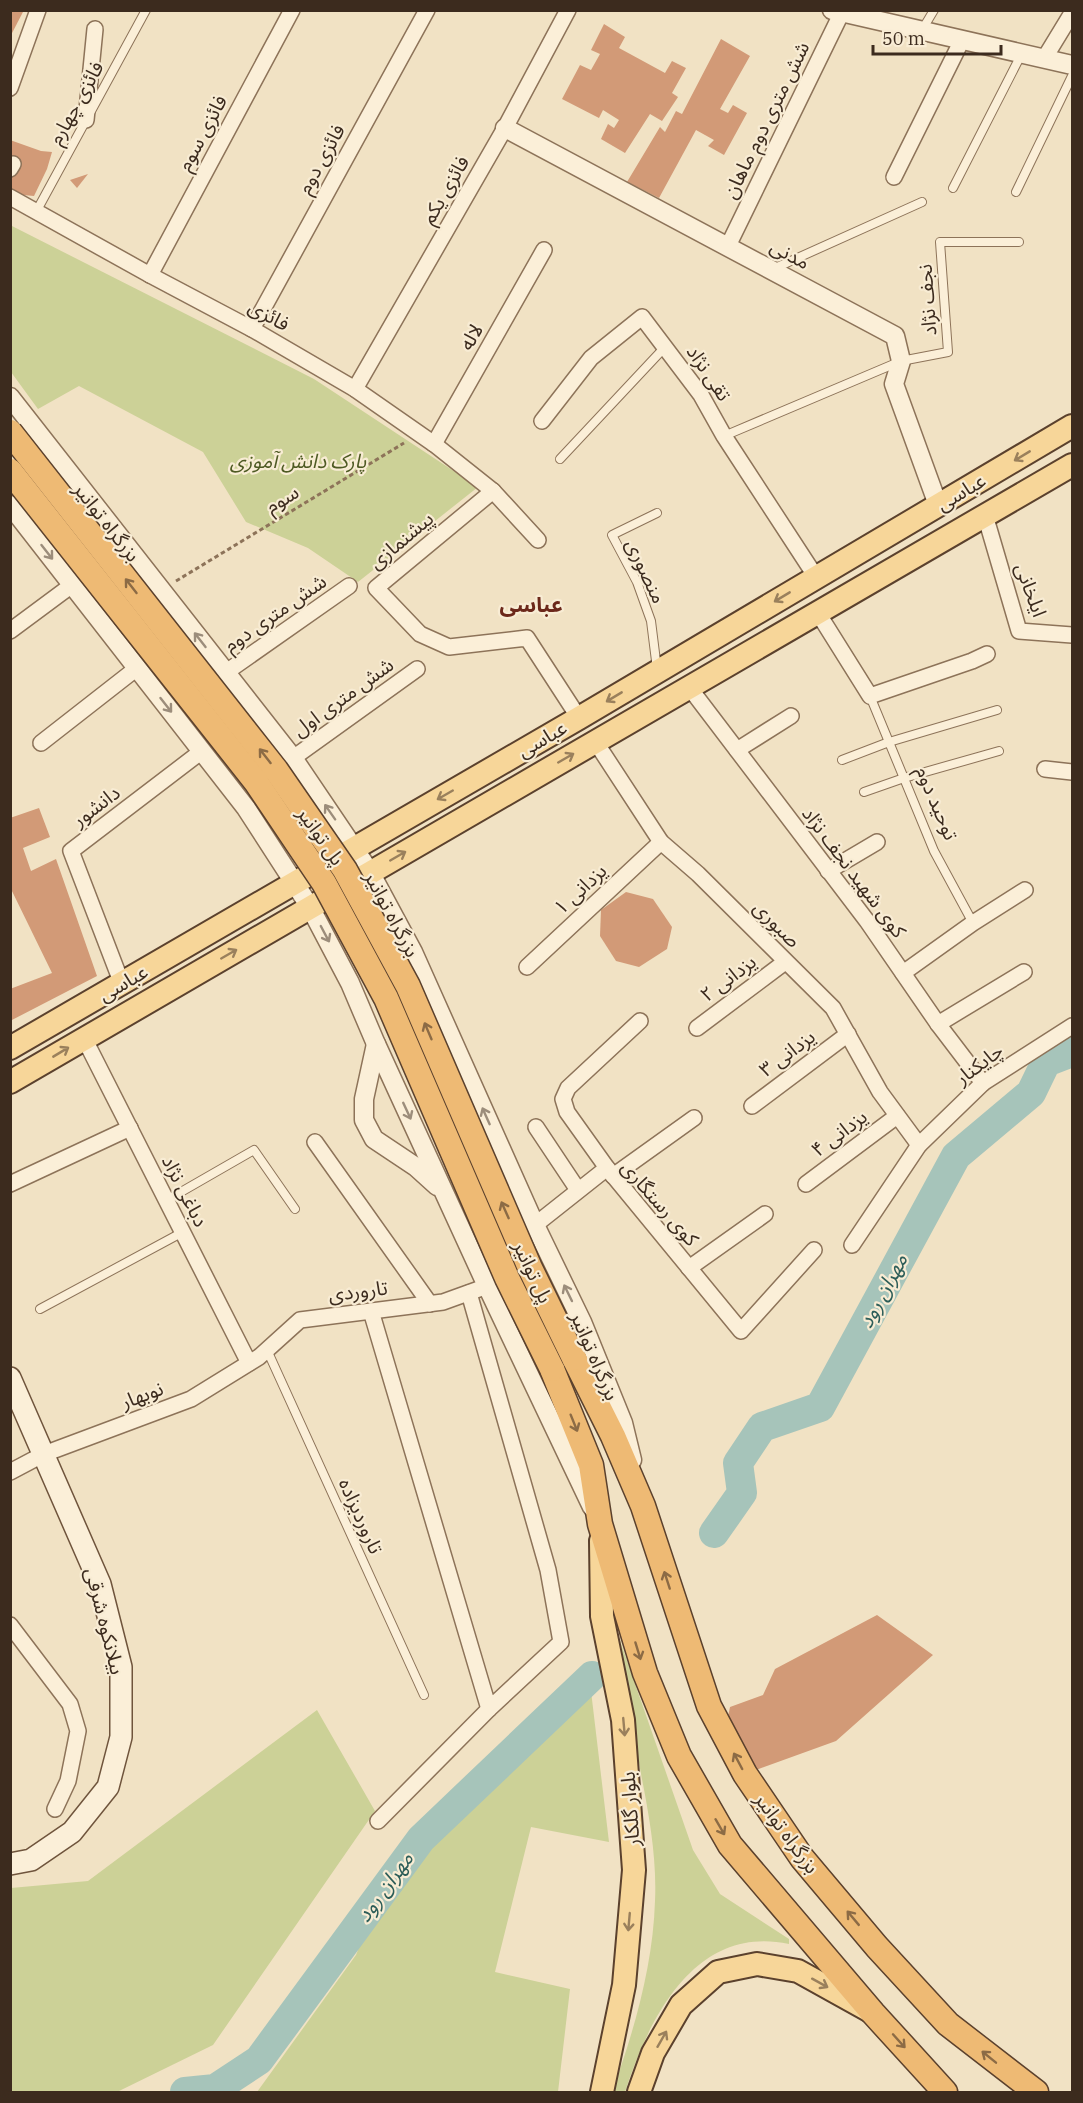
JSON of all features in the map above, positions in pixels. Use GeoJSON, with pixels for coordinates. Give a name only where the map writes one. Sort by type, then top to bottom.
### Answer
{"type":"FeatureCollection","features":[{"type":"Feature","properties":{"kind":"highway","name":"پل توانیر"},"geometry":{"type":"LineString","coordinates":[[10,432],[276,770],[345,870],[408,986],[530,1268],[574,1358]]}},
{"type":"Feature","properties":{"kind":"highway","name":"پل توانیر"},"geometry":{"type":"LineString","coordinates":[[10,471],[256,782],[324,883],[386,998],[507,1278],[552,1369],[591,1465],[600,1524]]}},
{"type":"Feature","properties":{"kind":"highway","name":"بزرگراه توانیر"},"geometry":{"type":"LineString","coordinates":[[574,1358],[613,1436],[643,1506],[709,1706],[745,1774],[802,1858],[877,1947],[948,2024],[1036,2092]]}},
{"type":"Feature","properties":{"kind":"highway"},"geometry":{"type":"LineString","coordinates":[[600,1524],[645,1673],[679,1756],[730,1845],[873,2013],[945,2092]]}},
{"type":"Feature","properties":{"kind":"main road","name":"عباسى"},"geometry":{"type":"LineString","coordinates":[[10,1048],[579,718],[1072,426]]}},
{"type":"Feature","properties":{"kind":"main road","name":"عباسى"},"geometry":{"type":"LineString","coordinates":[[10,1082],[985,515],[1070,471]]}},
{"type":"Feature","properties":{"kind":"main road"},"geometry":{"type":"LineString","coordinates":[[825,572],[850,594]]}},
{"type":"Feature","properties":{"kind":"main road","name":"بیلانکوه شرقی"},"geometry":{"type":"LineString","coordinates":[[10,1378],[100,1584],[121,1667],[122,1737],[108,1788],[72,1832],[31,1860],[10,1864]]}},
{"type":"Feature","properties":{"kind":"main road","name":"بلوار گلکار"},"geometry":{"type":"LineString","coordinates":[[600,1524],[602,1616],[623,1720],[634,1870],[624,1985],[602,2092]]}},
{"type":"Feature","properties":{"kind":"main road"},"geometry":{"type":"LineString","coordinates":[[639,2092],[653,2053],[681,2005],[718,1972],[757,1964],[798,1971],[873,2013]]}},
{"type":"Feature","properties":{"kind":"street"},"geometry":{"type":"LineString","coordinates":[[10,88],[38,10]]}},
{"type":"Feature","properties":{"kind":"street","name":"فائزی سوم"},"geometry":{"type":"LineString","coordinates":[[150,275],[292,10]]}},
{"type":"Feature","properties":{"kind":"street","name":"فائزی دوم"},"geometry":{"type":"LineString","coordinates":[[252,328],[427,10]]}},
{"type":"Feature","properties":{"kind":"street","name":"فائزی یکم"},"geometry":{"type":"LineString","coordinates":[[355,388],[505,128],[568,10]]}},
{"type":"Feature","properties":{"kind":"street"},"geometry":{"type":"LineString","coordinates":[[839,11],[1072,65]]}},
{"type":"Feature","properties":{"kind":"street","name":"شش متری دوم ماهان"},"geometry":{"type":"LineString","coordinates":[[728,246],[839,11]]}},
{"type":"Feature","properties":{"kind":"street"},"geometry":{"type":"LineString","coordinates":[[1044,59],[1072,13]]}},
{"type":"Feature","properties":{"kind":"street"},"geometry":{"type":"LineString","coordinates":[[86,120],[95,28]]}},
{"type":"Feature","properties":{"kind":"street"},"geometry":{"type":"LineString","coordinates":[[894,177],[962,40]]}},
{"type":"Feature","properties":{"kind":"street","name":"مدنی"},"geometry":{"type":"LineString","coordinates":[[505,128],[894,336],[901,361]]}},
{"type":"Feature","properties":{"kind":"street","name":"فائزی"},"geometry":{"type":"LineString","coordinates":[[10,197],[150,275],[252,328],[355,388],[434,444],[493,491],[538,540]]}},
{"type":"Feature","properties":{"kind":"street","name":"لاله"},"geometry":{"type":"LineString","coordinates":[[434,444],[544,250]]}},
{"type":"Feature","properties":{"kind":"street","name":"تقی نژاد"},"geometry":{"type":"LineString","coordinates":[[542,421],[591,358],[642,317],[701,395],[724,436],[825,572]]}},
{"type":"Feature","properties":{"kind":"street"},"geometry":{"type":"LineString","coordinates":[[901,361],[894,384],[938,505]]}},
{"type":"Feature","properties":{"kind":"street","name":"بزرگراه توانیر"},"geometry":{"type":"LineString","coordinates":[[10,397],[298,765],[370,872],[413,952],[535,1225],[582,1322],[623,1422],[643,1506]]}},
{"type":"Feature","properties":{"kind":"street","name":"پیشنمازی"},"geometry":{"type":"LineString","coordinates":[[493,491],[376,588],[420,634],[449,647],[527,638],[579,718]]}},
{"type":"Feature","properties":{"kind":"street"},"geometry":{"type":"LineString","coordinates":[[10,505],[246,808],[296,882],[350,983],[486,1286],[600,1524]]}},
{"type":"Feature","properties":{"kind":"street","name":"ایلخانی"},"geometry":{"type":"LineString","coordinates":[[985,515],[1018,631],[1072,635]]}},
{"type":"Feature","properties":{"kind":"street"},"geometry":{"type":"LineString","coordinates":[[10,631],[72,585]]}},
{"type":"Feature","properties":{"kind":"street","name":"شش متری دوم"},"geometry":{"type":"LineString","coordinates":[[225,673],[349,586]]}},
{"type":"Feature","properties":{"kind":"street","name":"توحید دوم"},"geometry":{"type":"LineString","coordinates":[[818,613],[870,696]]}},
{"type":"Feature","properties":{"kind":"street"},"geometry":{"type":"LineString","coordinates":[[870,696],[987,654]]}},
{"type":"Feature","properties":{"kind":"street"},"geometry":{"type":"LineString","coordinates":[[41,743],[137,668]]}},
{"type":"Feature","properties":{"kind":"street","name":"شش متری اول"},"geometry":{"type":"LineString","coordinates":[[298,765],[417,669]]}},
{"type":"Feature","properties":{"kind":"street","name":"کوی شهید نجف نژاد"},"geometry":{"type":"LineString","coordinates":[[689,687],[828,871],[983,1083]]}},
{"type":"Feature","properties":{"kind":"street"},"geometry":{"type":"LineString","coordinates":[[737,750],[791,717]]}},
{"type":"Feature","properties":{"kind":"street","name":"صبوری"},"geometry":{"type":"LineString","coordinates":[[595,741],[661,842],[698,874],[832,1008],[880,1092],[919,1145]]}},
{"type":"Feature","properties":{"kind":"street","name":"دانشور"},"geometry":{"type":"LineString","coordinates":[[122,984],[71,851],[202,751]]}},
{"type":"Feature","properties":{"kind":"street"},"geometry":{"type":"LineString","coordinates":[[246,808],[264,810],[282,803],[296,789],[298,765]]}},
{"type":"Feature","properties":{"kind":"street"},"geometry":{"type":"LineString","coordinates":[[1045,769],[1072,772]]}},
{"type":"Feature","properties":{"kind":"street","name":"یزدانی ۱"},"geometry":{"type":"LineString","coordinates":[[527,967],[661,842]]}},
{"type":"Feature","properties":{"kind":"street"},"geometry":{"type":"LineString","coordinates":[[828,871],[877,842]]}},
{"type":"Feature","properties":{"kind":"street"},"geometry":{"type":"LineString","coordinates":[[903,973],[973,923],[1025,890]]}},
{"type":"Feature","properties":{"kind":"street"},"geometry":{"type":"LineString","coordinates":[[350,983],[359,967],[376,954],[397,949],[413,952]]}},
{"type":"Feature","properties":{"kind":"street","name":"یزدانی ۲"},"geometry":{"type":"LineString","coordinates":[[697,1028],[785,962]]}},
{"type":"Feature","properties":{"kind":"street"},"geometry":{"type":"LineString","coordinates":[[938,1024],[1024,972]]}},
{"type":"Feature","properties":{"kind":"street"},"geometry":{"type":"LineString","coordinates":[[640,1021],[568,1088],[563,1099],[567,1112],[610,1172],[693,1118]]}},
{"type":"Feature","properties":{"kind":"street","name":"چایکنار"},"geometry":{"type":"LineString","coordinates":[[852,1245],[919,1145],[983,1083],[1072,1026]]}},
{"type":"Feature","properties":{"kind":"street","name":"یزدانی ۳"},"geometry":{"type":"LineString","coordinates":[[752,1106],[848,1034]]}},
{"type":"Feature","properties":{"kind":"street","name":"دباغی نژاد"},"geometry":{"type":"LineString","coordinates":[[84,1038],[249,1364]]}},
{"type":"Feature","properties":{"kind":"street"},"geometry":{"type":"LineString","coordinates":[[376,1044],[364,1099],[364,1120],[374,1139],[416,1167],[444,1192]]}},
{"type":"Feature","properties":{"kind":"street","name":"یزدانی ۴"},"geometry":{"type":"LineString","coordinates":[[806,1184],[897,1116]]}},
{"type":"Feature","properties":{"kind":"street"},"geometry":{"type":"LineString","coordinates":[[536,1127],[578,1190]]}},
{"type":"Feature","properties":{"kind":"street"},"geometry":{"type":"LineString","coordinates":[[10,1184],[130,1128]]}},
{"type":"Feature","properties":{"kind":"street"},"geometry":{"type":"LineString","coordinates":[[315,1142],[430,1304]]}},
{"type":"Feature","properties":{"kind":"street","name":"کوی رستگاری"},"geometry":{"type":"LineString","coordinates":[[535,1225],[578,1190],[610,1172],[741,1330],[814,1250]]}},
{"type":"Feature","properties":{"kind":"street"},"geometry":{"type":"LineString","coordinates":[[689,1268],[765,1214]]}},
{"type":"Feature","properties":{"kind":"street","name":"تاروردی"},"geometry":{"type":"LineString","coordinates":[[249,1364],[300,1320],[443,1302],[486,1286]]}},
{"type":"Feature","properties":{"kind":"street"},"geometry":{"type":"LineString","coordinates":[[378,1821],[489,1709],[561,1641],[548,1570],[469,1293]]}},
{"type":"Feature","properties":{"kind":"street"},"geometry":{"type":"LineString","coordinates":[[370,1311],[489,1709]]}},
{"type":"Feature","properties":{"kind":"street","name":"نوبهار"},"geometry":{"type":"LineString","coordinates":[[10,1472],[44,1454],[191,1399],[249,1364]]}},
{"type":"Feature","properties":{"kind":"street"},"geometry":{"type":"LineString","coordinates":[[10,1625],[70,1704],[78,1731],[68,1781],[55,1809]]}},
{"type":"Feature","properties":{"kind":"lane","name":"فائزی چهارم"},"geometry":{"type":"LineString","coordinates":[[36,212],[146,10]]}},
{"type":"Feature","properties":{"kind":"lane"},"geometry":{"type":"LineString","coordinates":[[922,31],[934,10]]}},
{"type":"Feature","properties":{"kind":"lane"},"geometry":{"type":"LineString","coordinates":[[953,188],[1022,54]]}},
{"type":"Feature","properties":{"kind":"lane"},"geometry":{"type":"LineString","coordinates":[[1016,192],[1072,76]]}},
{"type":"Feature","properties":{"kind":"lane"},"geometry":{"type":"LineString","coordinates":[[772,270],[922,202]]}},
{"type":"Feature","properties":{"kind":"lane","name":"نجف نژاد"},"geometry":{"type":"LineString","coordinates":[[901,361],[948,352],[940,242],[1019,242]]}},
{"type":"Feature","properties":{"kind":"lane"},"geometry":{"type":"LineString","coordinates":[[560,459],[665,347]]}},
{"type":"Feature","properties":{"kind":"lane"},"geometry":{"type":"LineString","coordinates":[[724,436],[901,361]]}},
{"type":"Feature","properties":{"kind":"lane","name":"منصوری"},"geometry":{"type":"LineString","coordinates":[[657,513],[612,535],[637,582],[651,621],[658,671]]}},
{"type":"Feature","properties":{"kind":"lane","name":"توحید دوم"},"geometry":{"type":"LineString","coordinates":[[870,696],[934,851],[973,923]]}},
{"type":"Feature","properties":{"kind":"lane"},"geometry":{"type":"LineString","coordinates":[[842,760],[889,742],[997,710]]}},
{"type":"Feature","properties":{"kind":"lane"},"geometry":{"type":"LineString","coordinates":[[864,792],[999,751]]}},
{"type":"Feature","properties":{"kind":"lane"},"geometry":{"type":"LineString","coordinates":[[166,1200],[254,1150],[295,1209]]}},
{"type":"Feature","properties":{"kind":"lane"},"geometry":{"type":"LineString","coordinates":[[40,1309],[183,1232]]}},
{"type":"Feature","properties":{"kind":"lane","name":"تاروردیزاده"},"geometry":{"type":"LineString","coordinates":[[267,1350],[424,1695]]}},
{"type":"Feature","properties":{"kind":"path","name":"سوم"},"geometry":{"type":"LineString","coordinates":[[161,590],[418,434]]}},
{"type":"Feature","properties":{"kind":"green space","name":"پارک دانش آموزی"},"geometry":{"type":"Polygon","coordinates":[[[10,225],[314,379],[478,487],[358,582],[308,548],[246,522],[203,452],[79,386],[38,409],[11,372],[10,225]]]}},
{"type":"Feature","properties":{"kind":"green space"},"geometry":{"type":"Polygon","coordinates":[[[610,1612],[693,1850],[720,1894],[789,1939],[789,1944],[756,1942],[727,1948],[702,1963],[681,1983],[663,2007],[635,2064],[625,2092],[612,2092],[635,2022],[651,1950],[655,1885],[654,1853],[610,1612]]]}},
{"type":"Feature","properties":{"kind":"green space"},"geometry":{"type":"Polygon","coordinates":[[[591,1691],[609,1842],[531,1827],[495,1972],[570,1989],[558,2092],[257,2092],[356,1955],[380,1894],[591,1691]]]}},
{"type":"Feature","properties":{"kind":"green space"},"geometry":{"type":"Polygon","coordinates":[[[317,1710],[375,1811],[213,2045],[117,2092],[11,2092],[11,1888],[88,1881],[317,1710]]]}},
{"type":"Feature","properties":{"kind":"building"},"geometry":{"type":"Polygon","coordinates":[[[10,10],[24,10],[10,37],[10,10]]]}},
{"type":"Feature","properties":{"kind":"building"},"geometry":{"type":"Polygon","coordinates":[[[604,24],[625,37],[619,48],[665,73],[672,61],[686,68],[672,93],[678,97],[662,121],[650,114],[625,153],[601,139],[608,124],[614,128],[619,120],[603,110],[599,118],[562,99],[580,65],[591,70],[600,54],[591,50],[604,24]]]}},
{"type":"Feature","properties":{"kind":"building"},"geometry":{"type":"Polygon","coordinates":[[[721,39],[750,56],[720,109],[728,113],[733,105],[747,113],[724,155],[708,146],[714,140],[696,130],[659,198],[627,182],[660,127],[665,132],[676,111],[682,114],[721,39]]]}},
{"type":"Feature","properties":{"kind":"building"},"geometry":{"type":"Polygon","coordinates":[[[10,140],[41,151],[52,152],[47,169],[34,196],[13,194],[10,191],[10,140]]]}},
{"type":"Feature","properties":{"kind":"building"},"geometry":{"type":"Polygon","coordinates":[[[88,174],[77,188],[70,180],[88,174]]]}},
{"type":"Feature","properties":{"kind":"building"},"geometry":{"type":"Polygon","coordinates":[[[39,808],[50,837],[23,848],[31,871],[56,859],[97,976],[10,1021],[10,989],[52,973],[10,887],[10,818],[39,808]]]}},
{"type":"Feature","properties":{"kind":"building"},"geometry":{"type":"Polygon","coordinates":[[[626,892],[653,899],[672,927],[667,949],[639,967],[616,961],[600,936],[601,910],[626,892]]]}},
{"type":"Feature","properties":{"kind":"building"},"geometry":{"type":"Polygon","coordinates":[[[877,1615],[933,1655],[836,1741],[745,1774],[726,1726],[730,1707],[763,1695],[775,1669],[877,1615]]]}},
{"type":"Feature","properties":{"kind":"waterway","name":"مهران رود"},"geometry":{"type":"LineString","coordinates":[[714,1533],[742,1493],[738,1463],[762,1427],[820,1407],[956,1156],[1031,1093],[1046,1062],[1072,1052]]}},
{"type":"Feature","properties":{"kind":"waterway","name":"مهران رود"},"geometry":{"type":"LineString","coordinates":[[185,2092],[215,2089],[259,2060],[421,1839],[592,1676]]}},
{"type":"Feature","properties":{"kind":"district","name":"عباسی"},"geometry":{"type":"Point","coordinates":[531,605]}}]}
